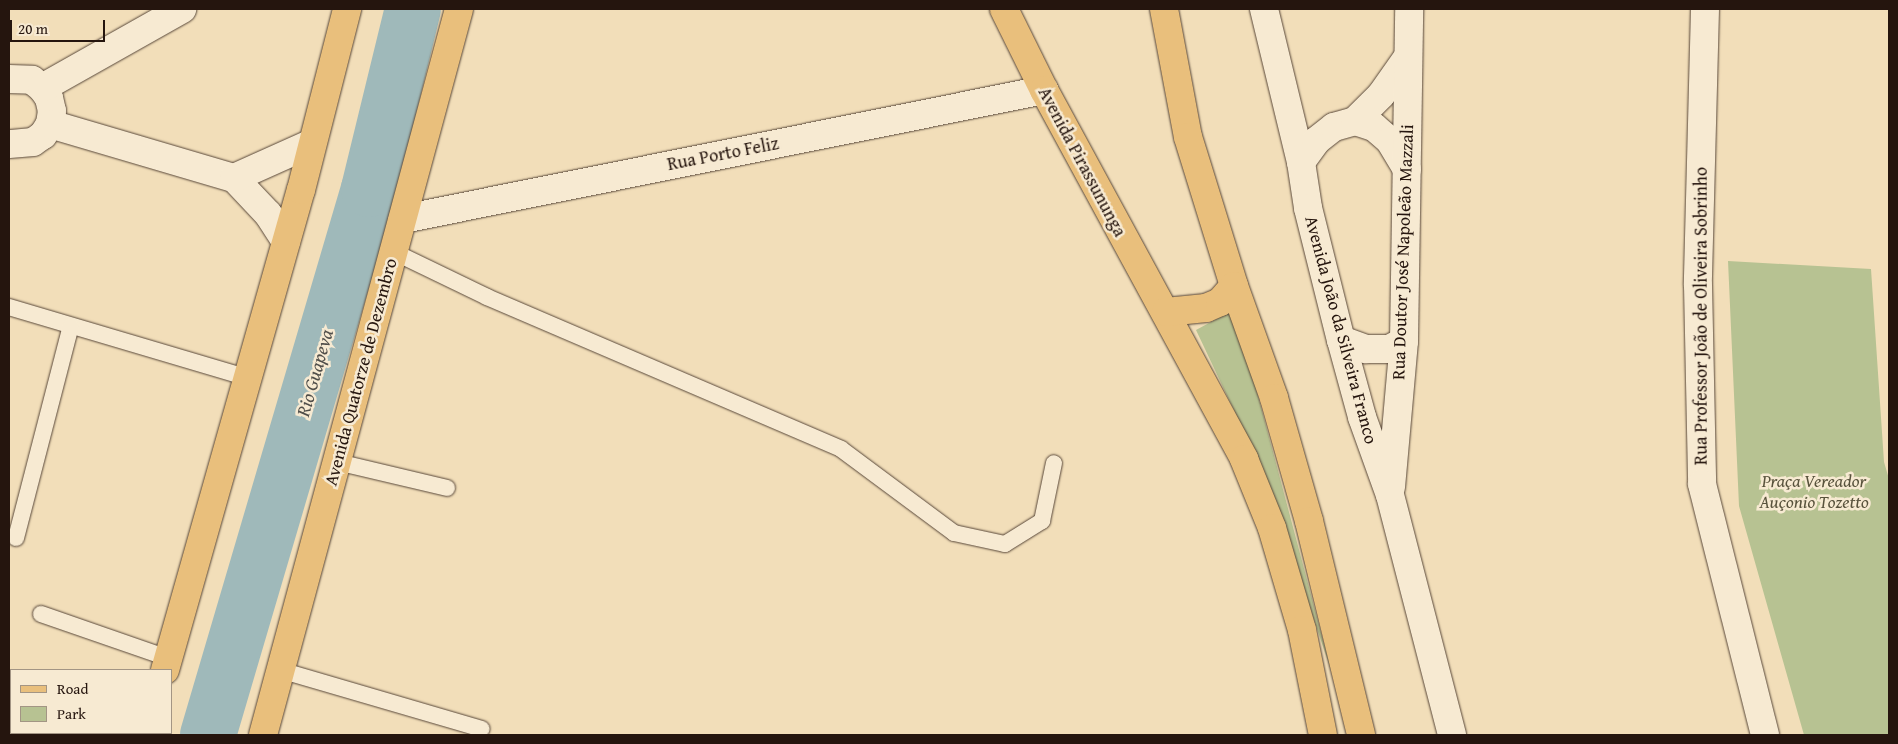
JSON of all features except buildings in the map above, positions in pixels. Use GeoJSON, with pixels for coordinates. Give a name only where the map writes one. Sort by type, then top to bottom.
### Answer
{"type":"FeatureCollection","features":[{"type":"Feature","properties":{"kind":"main road"},"geometry":{"type":"LineString","coordinates":[[166,664],[286,242],[347,9]]}},
{"type":"Feature","properties":{"kind":"main road","name":"Avenida Quatorze de Dezembro"},"geometry":{"type":"LineString","coordinates":[[263,735],[459,9]]}},
{"type":"Feature","properties":{"kind":"main road","name":"Avenida Pirassununga"},"geometry":{"type":"LineString","coordinates":[[1004,9],[1044,90],[1244,459],[1272,528],[1302,630],[1323,735]]}},
{"type":"Feature","properties":{"kind":"main road"},"geometry":{"type":"LineString","coordinates":[[1164,9],[1188,137],[1234,286],[1274,398],[1361,735]]}},
{"type":"Feature","properties":{"kind":"main road"},"geometry":{"type":"LineString","coordinates":[[1166,312],[1206,308],[1220,302],[1234,286]]}},
{"type":"Feature","properties":{"kind":"street"},"geometry":{"type":"LineString","coordinates":[[42,88],[182,9]]}},
{"type":"Feature","properties":{"kind":"street","name":"Avenida João da Silveira Franco"},"geometry":{"type":"LineString","coordinates":[[1264,9],[1301,162],[1308,208],[1341,340],[1362,417],[1390,495],[1452,735]]}},
{"type":"Feature","properties":{"kind":"street","name":"Rua Doutor José Napoleão Mazzali"},"geometry":{"type":"LineString","coordinates":[[1390,495],[1404,341],[1408,9]]}},
{"type":"Feature","properties":{"kind":"street","name":"Rua Professor João de Oliveira Sobrinho"},"geometry":{"type":"LineString","coordinates":[[1705,9],[1698,285],[1702,484],[1764,735]]}},
{"type":"Feature","properties":{"kind":"street"},"geometry":{"type":"LineString","coordinates":[[1301,162],[1316,141],[1334,127],[1355,121],[1381,95],[1407,58]]}},
{"type":"Feature","properties":{"kind":"street"},"geometry":{"type":"LineString","coordinates":[[9,79],[32,80],[42,88],[49,98],[50,124],[32,142],[9,144]]}},
{"type":"Feature","properties":{"kind":"street","name":"Rua Porto Feliz"},"geometry":{"type":"LineString","coordinates":[[403,219],[1044,90]]}},
{"type":"Feature","properties":{"kind":"street"},"geometry":{"type":"LineString","coordinates":[[1355,121],[1374,127],[1390,141],[1407,169]]}},
{"type":"Feature","properties":{"kind":"street"},"geometry":{"type":"LineString","coordinates":[[50,124],[234,178],[268,214],[286,242]]}},
{"type":"Feature","properties":{"kind":"street"},"geometry":{"type":"LineString","coordinates":[[234,178],[312,143]]}},
{"type":"Feature","properties":{"kind":"street"},"geometry":{"type":"LineString","coordinates":[[1341,340],[1366,349],[1389,349],[1404,341]]}},
{"type":"Feature","properties":{"kind":"lane"},"geometry":{"type":"LineString","coordinates":[[394,252],[487,297],[841,449],[954,533],[1004,544],[1042,521],[1054,463]]}},
{"type":"Feature","properties":{"kind":"lane"},"geometry":{"type":"LineString","coordinates":[[9,307],[248,378]]}},
{"type":"Feature","properties":{"kind":"lane"},"geometry":{"type":"LineString","coordinates":[[16,538],[71,326]]}},
{"type":"Feature","properties":{"kind":"lane"},"geometry":{"type":"LineString","coordinates":[[337,462],[447,488]]}},
{"type":"Feature","properties":{"kind":"lane"},"geometry":{"type":"LineString","coordinates":[[41,614],[166,664]]}},
{"type":"Feature","properties":{"kind":"lane"},"geometry":{"type":"LineString","coordinates":[[280,670],[482,728]]}},
{"type":"Feature","properties":{"kind":"green space","name":"Praça Vereador Auçonio Tozetto"},"geometry":{"type":"Polygon","coordinates":[[[1728,261],[1871,269],[1884,462],[1889,479],[1889,735],[1804,735],[1739,506],[1728,261]]]}},
{"type":"Feature","properties":{"kind":"green space"},"geometry":{"type":"Polygon","coordinates":[[[1235,309],[1331,670],[1264,474],[1196,330],[1235,309]]]}},
{"type":"Feature","properties":{"kind":"waterway","name":"Rio Guapeva"},"geometry":{"type":"LineString","coordinates":[[208,735],[369,189],[413,9]]}}]}
